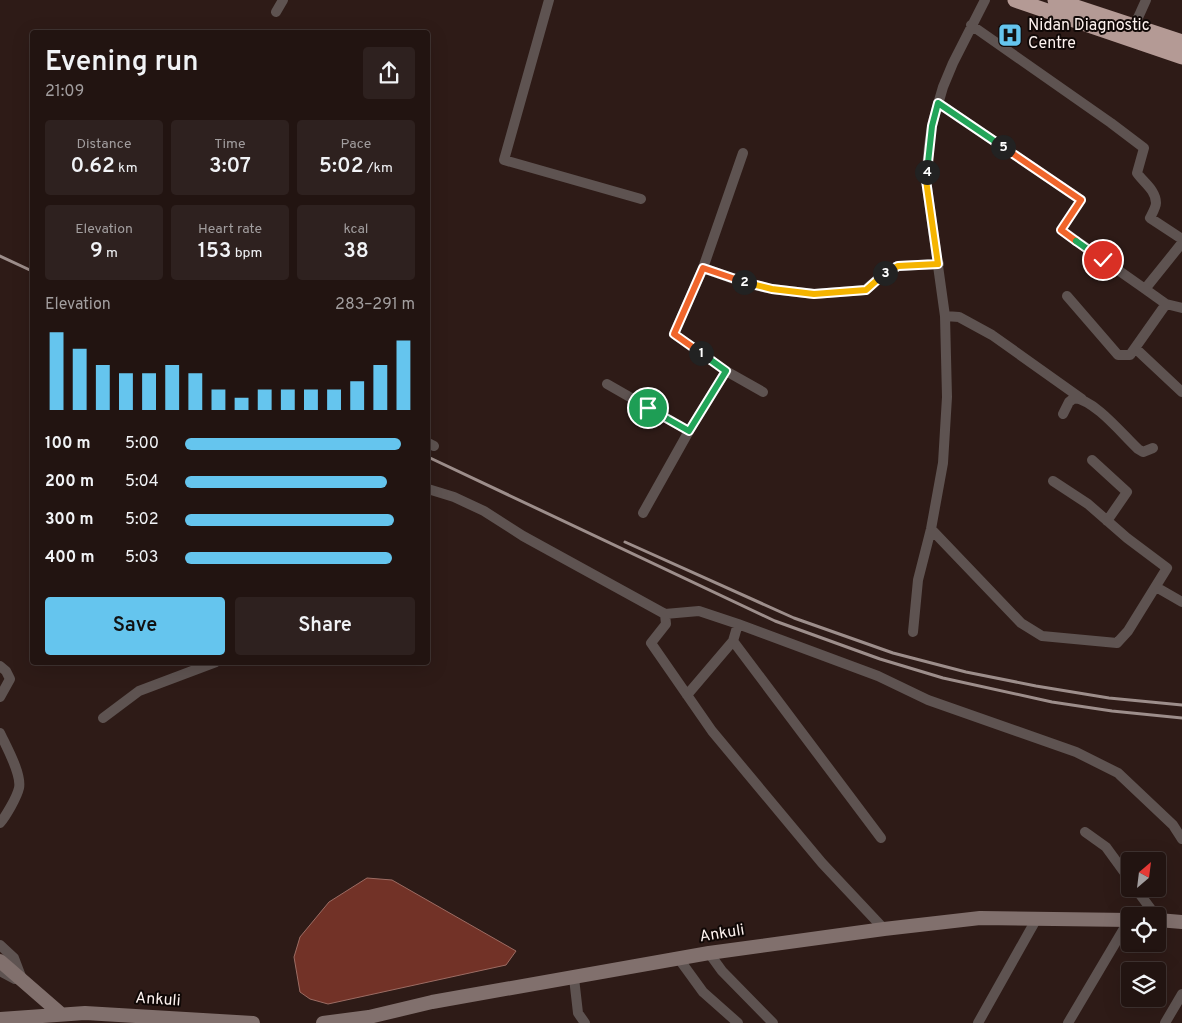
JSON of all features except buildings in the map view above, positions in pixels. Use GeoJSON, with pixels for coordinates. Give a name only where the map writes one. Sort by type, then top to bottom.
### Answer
{"type":"FeatureCollection","features":[{"type":"Feature","properties":{"kind":"highway"},"geometry":{"type":"LineString","coordinates":[[1015,0],[1131,32],[1182,42]]}},
{"type":"Feature","properties":{"kind":"highway"},"geometry":{"type":"LineString","coordinates":[[1055,0],[1131,32],[1182,57]]}},
{"type":"Feature","properties":{"kind":"main road","name":"Ankuli"},"geometry":{"type":"LineString","coordinates":[[323,1023],[370,1020],[432,1002],[709,953],[884,929],[980,918],[1121,920]]}},
{"type":"Feature","properties":{"kind":"main road"},"geometry":{"type":"LineString","coordinates":[[1166,919],[1182,922]]}},
{"type":"Feature","properties":{"kind":"main road"},"geometry":{"type":"LineString","coordinates":[[0,961],[60,1014]]}},
{"type":"Feature","properties":{"kind":"main road","name":"Ankuli"},"geometry":{"type":"LineString","coordinates":[[0,1020],[60,1014],[84,1018],[253,1023]]}},
{"type":"Feature","properties":{"kind":"street"},"geometry":{"type":"LineString","coordinates":[[276,12],[283,0]]}},
{"type":"Feature","properties":{"kind":"street"},"geometry":{"type":"LineString","coordinates":[[549,0],[504,160],[641,200]]}},
{"type":"Feature","properties":{"kind":"street"},"geometry":{"type":"LineString","coordinates":[[913,632],[918,580],[931,528],[943,463],[947,397],[945,316],[926,180],[928,146],[938,103],[953,62],[985,0]]}},
{"type":"Feature","properties":{"kind":"street"},"geometry":{"type":"LineString","coordinates":[[1131,32],[1146,0]]}},
{"type":"Feature","properties":{"kind":"street"},"geometry":{"type":"LineString","coordinates":[[971,25],[1144,148],[1137,173],[1142,181],[1151,189],[1156,203],[1150,218],[1182,238]]}},
{"type":"Feature","properties":{"kind":"street"},"geometry":{"type":"LineString","coordinates":[[938,103],[1081,200],[1061,230],[1166,304],[1182,308]]}},
{"type":"Feature","properties":{"kind":"street"},"geometry":{"type":"LineString","coordinates":[[743,153],[703,268],[674,334],[726,371],[763,392]]}},
{"type":"Feature","properties":{"kind":"street"},"geometry":{"type":"LineString","coordinates":[[1145,289],[1182,243]]}},
{"type":"Feature","properties":{"kind":"street"},"geometry":{"type":"LineString","coordinates":[[703,268],[745,283],[772,289],[814,294],[866,290],[886,272],[898,266],[938,264]]}},
{"type":"Feature","properties":{"kind":"street"},"geometry":{"type":"LineString","coordinates":[[1067,296],[1118,355],[1130,355],[1166,304]]}},
{"type":"Feature","properties":{"kind":"street"},"geometry":{"type":"LineString","coordinates":[[945,316],[959,317],[992,336],[1089,402],[1138,449],[1143,452],[1153,448]]}},
{"type":"Feature","properties":{"kind":"street"},"geometry":{"type":"LineString","coordinates":[[1135,348],[1182,392]]}},
{"type":"Feature","properties":{"kind":"street"},"geometry":{"type":"LineString","coordinates":[[643,513],[689,431],[726,371]]}},
{"type":"Feature","properties":{"kind":"street"},"geometry":{"type":"LineString","coordinates":[[607,384],[689,431]]}},
{"type":"Feature","properties":{"kind":"street"},"geometry":{"type":"LineString","coordinates":[[1062,414],[1069,402],[1074,398],[1082,399]]}},
{"type":"Feature","properties":{"kind":"street"},"geometry":{"type":"LineString","coordinates":[[1092,460],[1127,492],[1107,521]]}},
{"type":"Feature","properties":{"kind":"street"},"geometry":{"type":"LineString","coordinates":[[931,528],[1021,623],[1042,636],[1117,643],[1128,631],[1167,568],[1127,538],[1088,504],[1052,481]]}},
{"type":"Feature","properties":{"kind":"street"},"geometry":{"type":"LineString","coordinates":[[430,490],[454,497],[484,511],[523,536],[665,614],[699,611],[738,624],[878,676],[928,700],[1076,752],[1118,773],[1173,825],[1182,839]]}},
{"type":"Feature","properties":{"kind":"street"},"geometry":{"type":"LineString","coordinates":[[1156,587],[1182,602]]}},
{"type":"Feature","properties":{"kind":"street"},"geometry":{"type":"LineString","coordinates":[[665,614],[666,624],[651,643],[712,731],[822,863],[884,929]]}},
{"type":"Feature","properties":{"kind":"street"},"geometry":{"type":"LineString","coordinates":[[687,695],[733,641],[738,624]]}},
{"type":"Feature","properties":{"kind":"street"},"geometry":{"type":"LineString","coordinates":[[733,641],[881,838]]}},
{"type":"Feature","properties":{"kind":"street"},"geometry":{"type":"LineString","coordinates":[[104,718],[139,691],[208,665]]}},
{"type":"Feature","properties":{"kind":"street"},"geometry":{"type":"LineString","coordinates":[[0,666],[6,671],[10,679],[0,697]]}},
{"type":"Feature","properties":{"kind":"street"},"geometry":{"type":"LineString","coordinates":[[0,733],[18,776],[19,788],[0,822]]}},
{"type":"Feature","properties":{"kind":"street"},"geometry":{"type":"LineString","coordinates":[[1085,832],[1106,847],[1121,868]]}},
{"type":"Feature","properties":{"kind":"street"},"geometry":{"type":"LineString","coordinates":[[978,1023],[1037,918]]}},
{"type":"Feature","properties":{"kind":"street"},"geometry":{"type":"LineString","coordinates":[[1068,1023],[1121,935]]}},
{"type":"Feature","properties":{"kind":"street"},"geometry":{"type":"LineString","coordinates":[[0,945],[14,958],[23,982]]}},
{"type":"Feature","properties":{"kind":"street"},"geometry":{"type":"LineString","coordinates":[[709,953],[722,971],[773,1023]]}},
{"type":"Feature","properties":{"kind":"street"},"geometry":{"type":"LineString","coordinates":[[679,959],[703,992],[738,1023]]}},
{"type":"Feature","properties":{"kind":"street"},"geometry":{"type":"LineString","coordinates":[[0,971],[23,982]]}},
{"type":"Feature","properties":{"kind":"street"},"geometry":{"type":"LineString","coordinates":[[574,978],[578,1013],[586,1023]]}},
{"type":"Feature","properties":{"kind":"street"},"geometry":{"type":"LineString","coordinates":[[1165,1023],[1182,994]]}},
{"type":"Feature","properties":{"kind":"shaded area"},"geometry":{"type":"Polygon","coordinates":[[[367,878],[392,880],[516,951],[506,965],[328,1004],[310,999],[300,992],[294,957],[300,937],[329,902],[367,878]]]}},
{"type":"Feature","properties":{"kind":"railway"},"geometry":{"type":"LineString","coordinates":[[0,256],[30,270]]}},
{"type":"Feature","properties":{"kind":"railway"},"geometry":{"type":"LineString","coordinates":[[430,458],[775,621],[880,659],[943,678],[1052,702],[1112,711],[1182,718]]}},
{"type":"Feature","properties":{"kind":"railway"},"geometry":{"type":"LineString","coordinates":[[625,542],[794,618],[893,653],[966,672],[1036,686],[1109,698],[1182,705]]}},
{"type":"Feature","properties":{"kind":"place","name":"Nidan Diagnostic Centre"},"geometry":{"type":"Point","coordinates":[1010,35]}},
{"type":"Feature","properties":{"kind":"route"},"geometry":{"type":"LineString","coordinates":[[648,408],[689,431],[726,371],[674,334],[703,268],[745,283],[772,289],[814,294],[866,290],[886,272],[898,266],[938,264],[926,180],[928,146],[938,103],[1081,200],[1061,230],[1103,260]]}}]}
